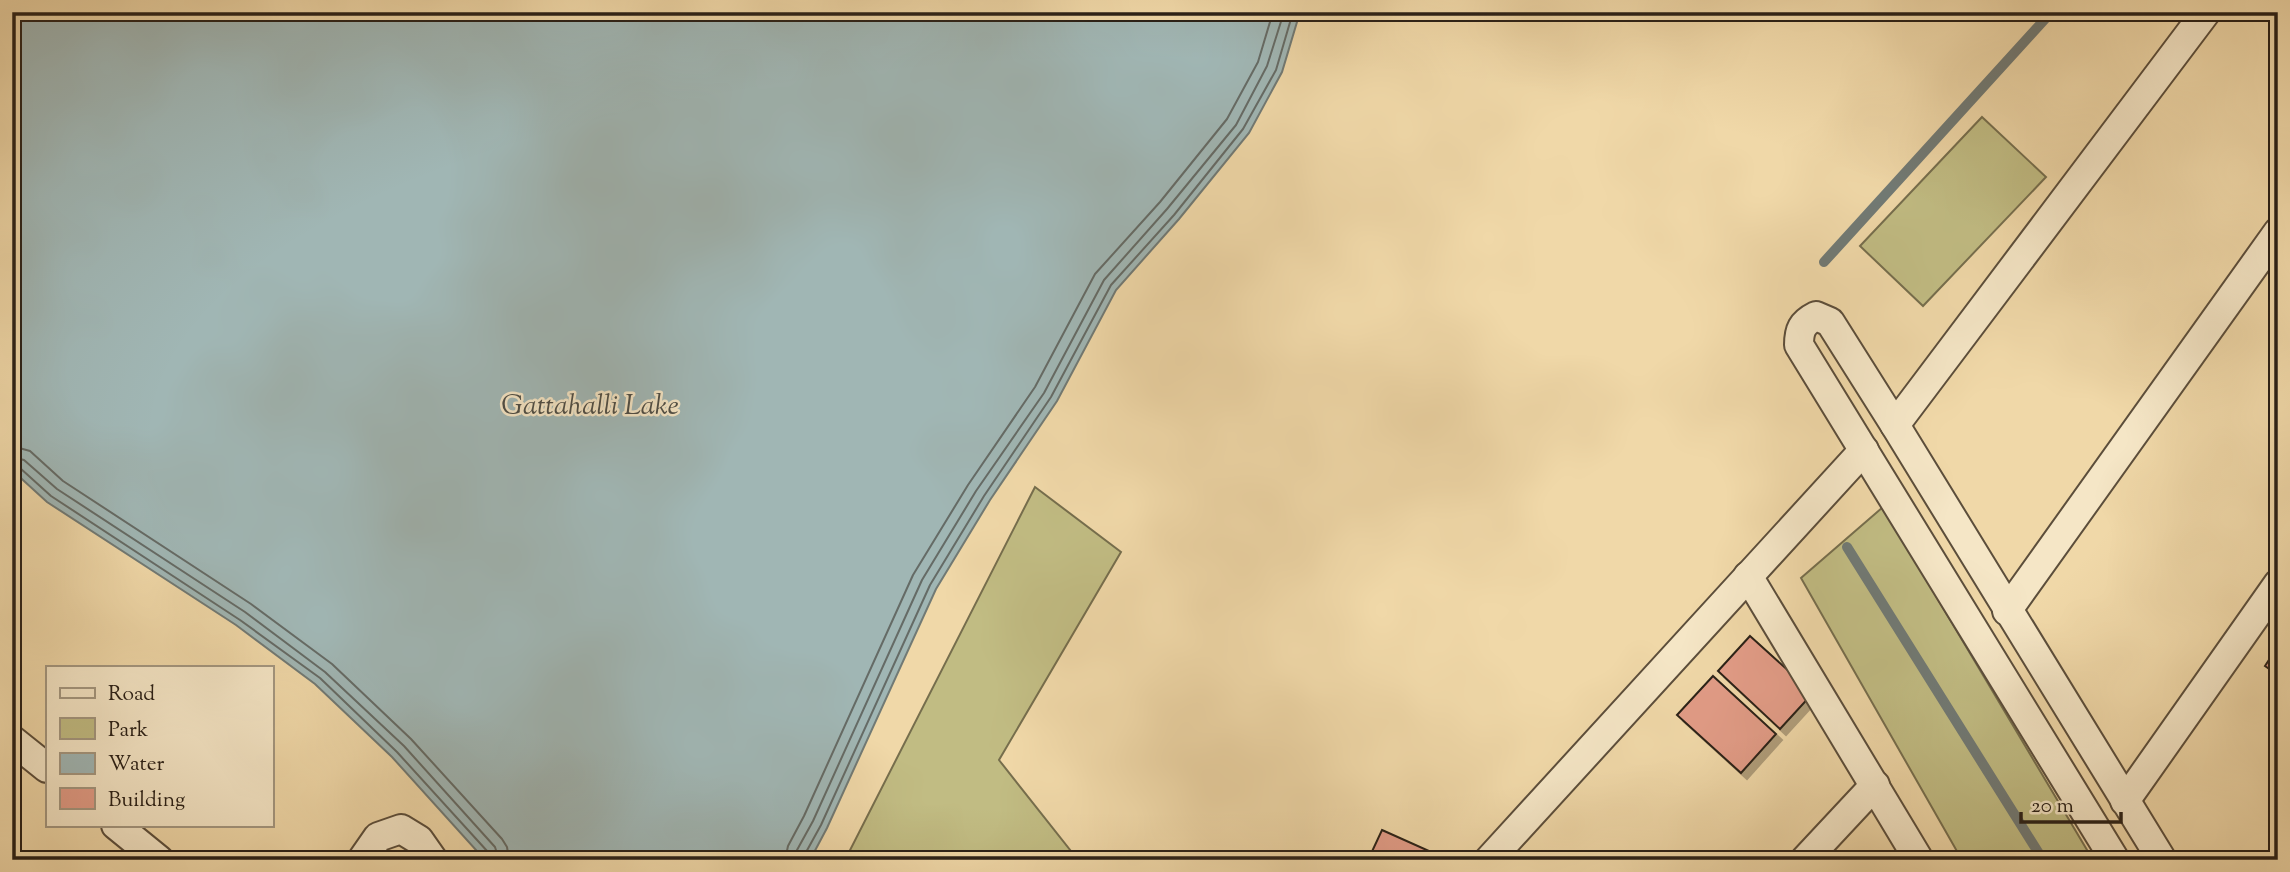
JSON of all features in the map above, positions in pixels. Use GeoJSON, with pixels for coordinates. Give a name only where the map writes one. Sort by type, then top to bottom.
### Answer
{"type":"FeatureCollection","features":[{"type":"Feature","properties":{"kind":"street"},"geometry":{"type":"LineString","coordinates":[[1895,425],[2206,12]]}},
{"type":"Feature","properties":{"kind":"street"},"geometry":{"type":"LineString","coordinates":[[2007,611],[2278,232]]}},
{"type":"Feature","properties":{"kind":"street"},"geometry":{"type":"LineString","coordinates":[[2116,860],[1800,345],[1799,331],[1806,321],[1815,316],[1830,322],[2162,860]]}},
{"type":"Feature","properties":{"kind":"street"},"geometry":{"type":"LineString","coordinates":[[1489,860],[1864,450]]}},
{"type":"Feature","properties":{"kind":"street"},"geometry":{"type":"LineString","coordinates":[[1748,576],[1919,860]]}},
{"type":"Feature","properties":{"kind":"street"},"geometry":{"type":"LineString","coordinates":[[2125,801],[2278,584]]}},
{"type":"Feature","properties":{"kind":"street"},"geometry":{"type":"LineString","coordinates":[[12,740],[46,767]]}},
{"type":"Feature","properties":{"kind":"street"},"geometry":{"type":"LineString","coordinates":[[1805,860],[1875,785]]}},
{"type":"Feature","properties":{"kind":"street"},"geometry":{"type":"LineString","coordinates":[[117,826],[159,860]]}},
{"type":"Feature","properties":{"kind":"street"},"geometry":{"type":"LineString","coordinates":[[362,860],[378,837],[401,829],[419,840],[433,860]]}},
{"type":"Feature","properties":{"kind":"green space"},"geometry":{"type":"Polygon","coordinates":[[[1982,117],[2046,177],[1923,306],[1860,246],[1982,117]]]}},
{"type":"Feature","properties":{"kind":"green space"},"geometry":{"type":"Polygon","coordinates":[[[1035,487],[1121,552],[999,760],[1078,860],[845,860],[1035,487]]]}},
{"type":"Feature","properties":{"kind":"green space"},"geometry":{"type":"Polygon","coordinates":[[[1883,507],[2093,860],[1962,860],[1801,578],[1883,507]]]}},
{"type":"Feature","properties":{"kind":"water","name":"Gattahalli Lake"},"geometry":{"type":"Polygon","coordinates":[[[12,12],[1300,12],[1282,72],[1249,133],[1179,219],[1116,290],[1057,401],[990,500],[936,589],[810,860],[485,860],[392,757],[315,684],[236,625],[47,502],[12,470],[12,12]]]}},
{"type":"Feature","properties":{"kind":"building"},"geometry":{"type":"Polygon","coordinates":[[[1750,636],[1813,693],[1780,729],[1718,671],[1750,636]]]}},
{"type":"Feature","properties":{"kind":"building"},"geometry":{"type":"Polygon","coordinates":[[[2278,646],[2278,675],[2265,666],[2278,646]]]}},
{"type":"Feature","properties":{"kind":"building"},"geometry":{"type":"Polygon","coordinates":[[[1713,676],[1776,734],[1741,773],[1677,715],[1713,676]]]}},
{"type":"Feature","properties":{"kind":"building"},"geometry":{"type":"Polygon","coordinates":[[[1382,830],[1438,855],[1436,860],[1368,860],[1382,830]]]}},
{"type":"Feature","properties":{"kind":"waterway"},"geometry":{"type":"LineString","coordinates":[[1824,262],[2046,18],[2043,12]]}},
{"type":"Feature","properties":{"kind":"waterway"},"geometry":{"type":"LineString","coordinates":[[1847,547],[2043,860]]}}]}
